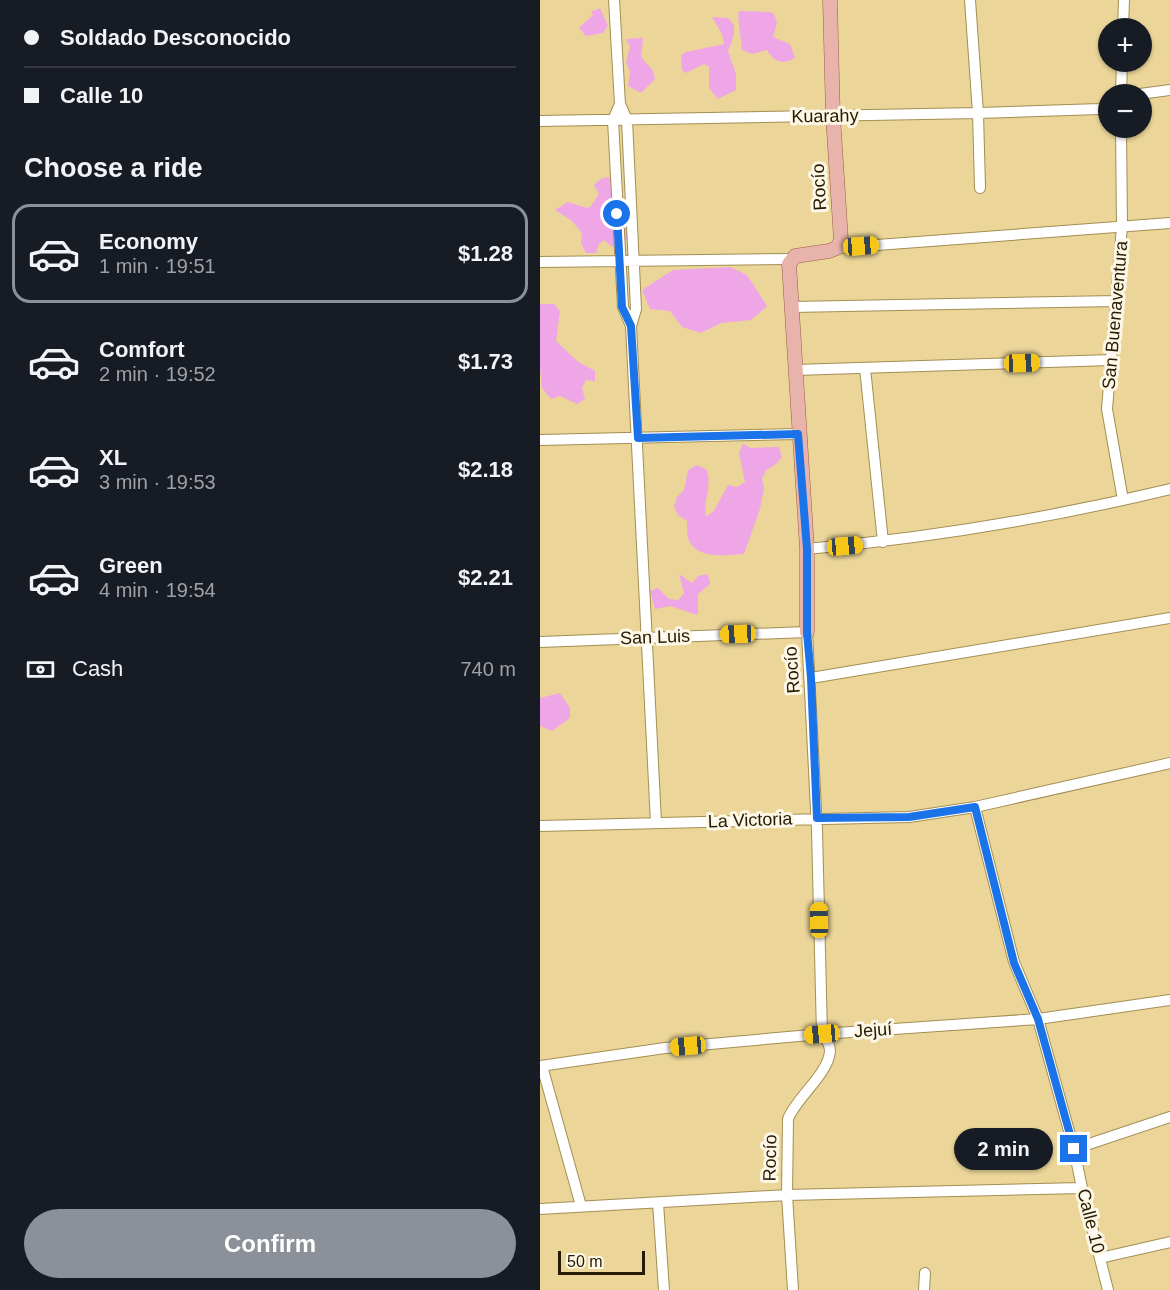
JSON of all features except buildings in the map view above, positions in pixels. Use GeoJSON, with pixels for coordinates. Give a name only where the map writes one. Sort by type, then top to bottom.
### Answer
{"type":"FeatureCollection","features":[{"type":"Feature","properties":{"kind":"main road","name":"Rocío"},"geometry":{"type":"LineString","coordinates":[[830,0],[833,116],[841,240],[837,248]]}},
{"type":"Feature","properties":{"kind":"main road"},"geometry":{"type":"LineString","coordinates":[[791,259],[795,256],[837,248]]}},
{"type":"Feature","properties":{"kind":"main road","name":"Rocío"},"geometry":{"type":"LineString","coordinates":[[791,259],[789,264],[798,434],[807,549],[807,632]]}},
{"type":"Feature","properties":{"kind":"street"},"geometry":{"type":"LineString","coordinates":[[614,0],[620,104],[627,120],[635,261],[636,309],[631,326],[656,823]]}},
{"type":"Feature","properties":{"kind":"street"},"geometry":{"type":"LineString","coordinates":[[969,0],[978,113],[980,188]]}},
{"type":"Feature","properties":{"kind":"street"},"geometry":{"type":"LineString","coordinates":[[1123,18],[1124,0]]}},
{"type":"Feature","properties":{"kind":"street"},"geometry":{"type":"LineString","coordinates":[[1152,92],[1170,90]]}},
{"type":"Feature","properties":{"kind":"street"},"geometry":{"type":"LineString","coordinates":[[620,104],[613,120],[619,261],[622,307],[631,326]]}},
{"type":"Feature","properties":{"kind":"street","name":"Kuarahy"},"geometry":{"type":"LineString","coordinates":[[540,121],[1098,109]]}},
{"type":"Feature","properties":{"kind":"street","name":"San Buenaventura"},"geometry":{"type":"LineString","coordinates":[[1121,138],[1122,226],[1107,409],[1123,500]]}},
{"type":"Feature","properties":{"kind":"street"},"geometry":{"type":"LineString","coordinates":[[837,248],[1170,223]]}},
{"type":"Feature","properties":{"kind":"street"},"geometry":{"type":"LineString","coordinates":[[540,262],[791,259]]}},
{"type":"Feature","properties":{"kind":"street"},"geometry":{"type":"LineString","coordinates":[[792,307],[1117,301]]}},
{"type":"Feature","properties":{"kind":"street"},"geometry":{"type":"LineString","coordinates":[[795,370],[1112,360]]}},
{"type":"Feature","properties":{"kind":"street"},"geometry":{"type":"LineString","coordinates":[[865,368],[883,542]]}},
{"type":"Feature","properties":{"kind":"street"},"geometry":{"type":"LineString","coordinates":[[540,440],[798,434]]}},
{"type":"Feature","properties":{"kind":"street"},"geometry":{"type":"LineString","coordinates":[[807,549],[943,534],[1170,489]]}},
{"type":"Feature","properties":{"kind":"street"},"geometry":{"type":"LineString","coordinates":[[811,678],[1170,618]]}},
{"type":"Feature","properties":{"kind":"street","name":"San Luis"},"geometry":{"type":"LineString","coordinates":[[540,642],[807,632]]}},
{"type":"Feature","properties":{"kind":"street","name":"Rocío"},"geometry":{"type":"LineString","coordinates":[[793,1290],[787,1195],[788,1119],[792,1109],[820,1074],[830,1050],[822,1034],[817,818],[807,632]]}},
{"type":"Feature","properties":{"kind":"street","name":"La Victoria"},"geometry":{"type":"LineString","coordinates":[[540,826],[909,817],[975,807],[1170,763]]}},
{"type":"Feature","properties":{"kind":"street","name":"Calle 10"},"geometry":{"type":"LineString","coordinates":[[975,807],[1014,963],[1038,1019],[1074,1149],[1108,1290]]}},
{"type":"Feature","properties":{"kind":"street","name":"Jejuí"},"geometry":{"type":"LineString","coordinates":[[541,1066],[665,1048],[1038,1019],[1170,1000]]}},
{"type":"Feature","properties":{"kind":"street"},"geometry":{"type":"LineString","coordinates":[[541,1066],[580,1206]]}},
{"type":"Feature","properties":{"kind":"street"},"geometry":{"type":"LineString","coordinates":[[1074,1149],[1170,1118]]}},
{"type":"Feature","properties":{"kind":"street"},"geometry":{"type":"LineString","coordinates":[[540,1209],[787,1195],[1082,1188]]}},
{"type":"Feature","properties":{"kind":"street"},"geometry":{"type":"LineString","coordinates":[[658,1203],[664,1290]]}},
{"type":"Feature","properties":{"kind":"street"},"geometry":{"type":"LineString","coordinates":[[1100,1258],[1170,1242]]}},
{"type":"Feature","properties":{"kind":"street"},"geometry":{"type":"LineString","coordinates":[[924,1290],[925,1273]]}},
{"type":"Feature","properties":{"kind":"shaded area"},"geometry":{"type":"Polygon","coordinates":[[[600,8],[608,26],[603,33],[586,36],[579,28],[593,15],[591,12],[600,8]]]}},
{"type":"Feature","properties":{"kind":"shaded area"},"geometry":{"type":"Polygon","coordinates":[[[739,11],[774,14],[777,23],[773,37],[790,44],[795,58],[782,62],[772,57],[767,50],[752,54],[742,50],[739,11]]]}},
{"type":"Feature","properties":{"kind":"shaded area"},"geometry":{"type":"Polygon","coordinates":[[[712,17],[728,18],[734,25],[734,35],[728,51],[736,74],[736,90],[718,99],[709,88],[709,67],[704,64],[686,73],[682,70],[681,55],[724,44],[722,34],[712,17]]]}},
{"type":"Feature","properties":{"kind":"shaded area"},"geometry":{"type":"Polygon","coordinates":[[[643,38],[641,57],[653,71],[655,79],[641,93],[628,86],[630,72],[626,62],[630,47],[626,39],[643,38]]]}},
{"type":"Feature","properties":{"kind":"shaded area"},"geometry":{"type":"Polygon","coordinates":[[[611,177],[623,192],[611,210],[615,218],[627,225],[628,239],[612,247],[604,240],[599,244],[596,253],[586,253],[581,243],[582,233],[572,221],[555,210],[568,202],[587,208],[591,206],[599,194],[594,185],[602,178],[611,177]]]}},
{"type":"Feature","properties":{"kind":"shaded area"},"geometry":{"type":"Polygon","coordinates":[[[730,267],[747,275],[767,306],[751,320],[721,323],[701,333],[682,327],[670,311],[650,309],[642,290],[673,270],[730,267]]]}},
{"type":"Feature","properties":{"kind":"shaded area"},"geometry":{"type":"Polygon","coordinates":[[[540,304],[554,304],[560,311],[556,341],[577,361],[595,371],[595,381],[586,380],[582,388],[585,399],[577,404],[560,396],[551,399],[542,388],[540,304]]]}},
{"type":"Feature","properties":{"kind":"shaded area"},"geometry":{"type":"Polygon","coordinates":[[[743,444],[751,448],[779,447],[782,457],[766,470],[762,479],[764,488],[760,509],[744,554],[706,554],[699,551],[689,541],[687,521],[678,515],[674,506],[677,497],[684,490],[688,470],[697,465],[706,469],[708,475],[706,516],[714,511],[728,485],[737,487],[745,482],[739,453],[743,444]]]}},
{"type":"Feature","properties":{"kind":"shaded area"},"geometry":{"type":"Polygon","coordinates":[[[679,574],[692,583],[698,576],[708,574],[710,584],[698,594],[698,615],[670,606],[655,609],[650,591],[658,588],[669,599],[678,600],[684,593],[679,574]]]}},
{"type":"Feature","properties":{"kind":"shaded area"},"geometry":{"type":"Polygon","coordinates":[[[560,693],[570,708],[570,718],[552,731],[540,726],[540,698],[560,693]]]}},
{"type":"Feature","properties":{"kind":"route"},"geometry":{"type":"LineString","coordinates":[[617,214],[622,307],[631,326],[638,438],[798,434],[807,549],[807,632],[817,818],[909,817],[975,807],[1014,963],[1038,1019],[1074,1149]]}}]}
